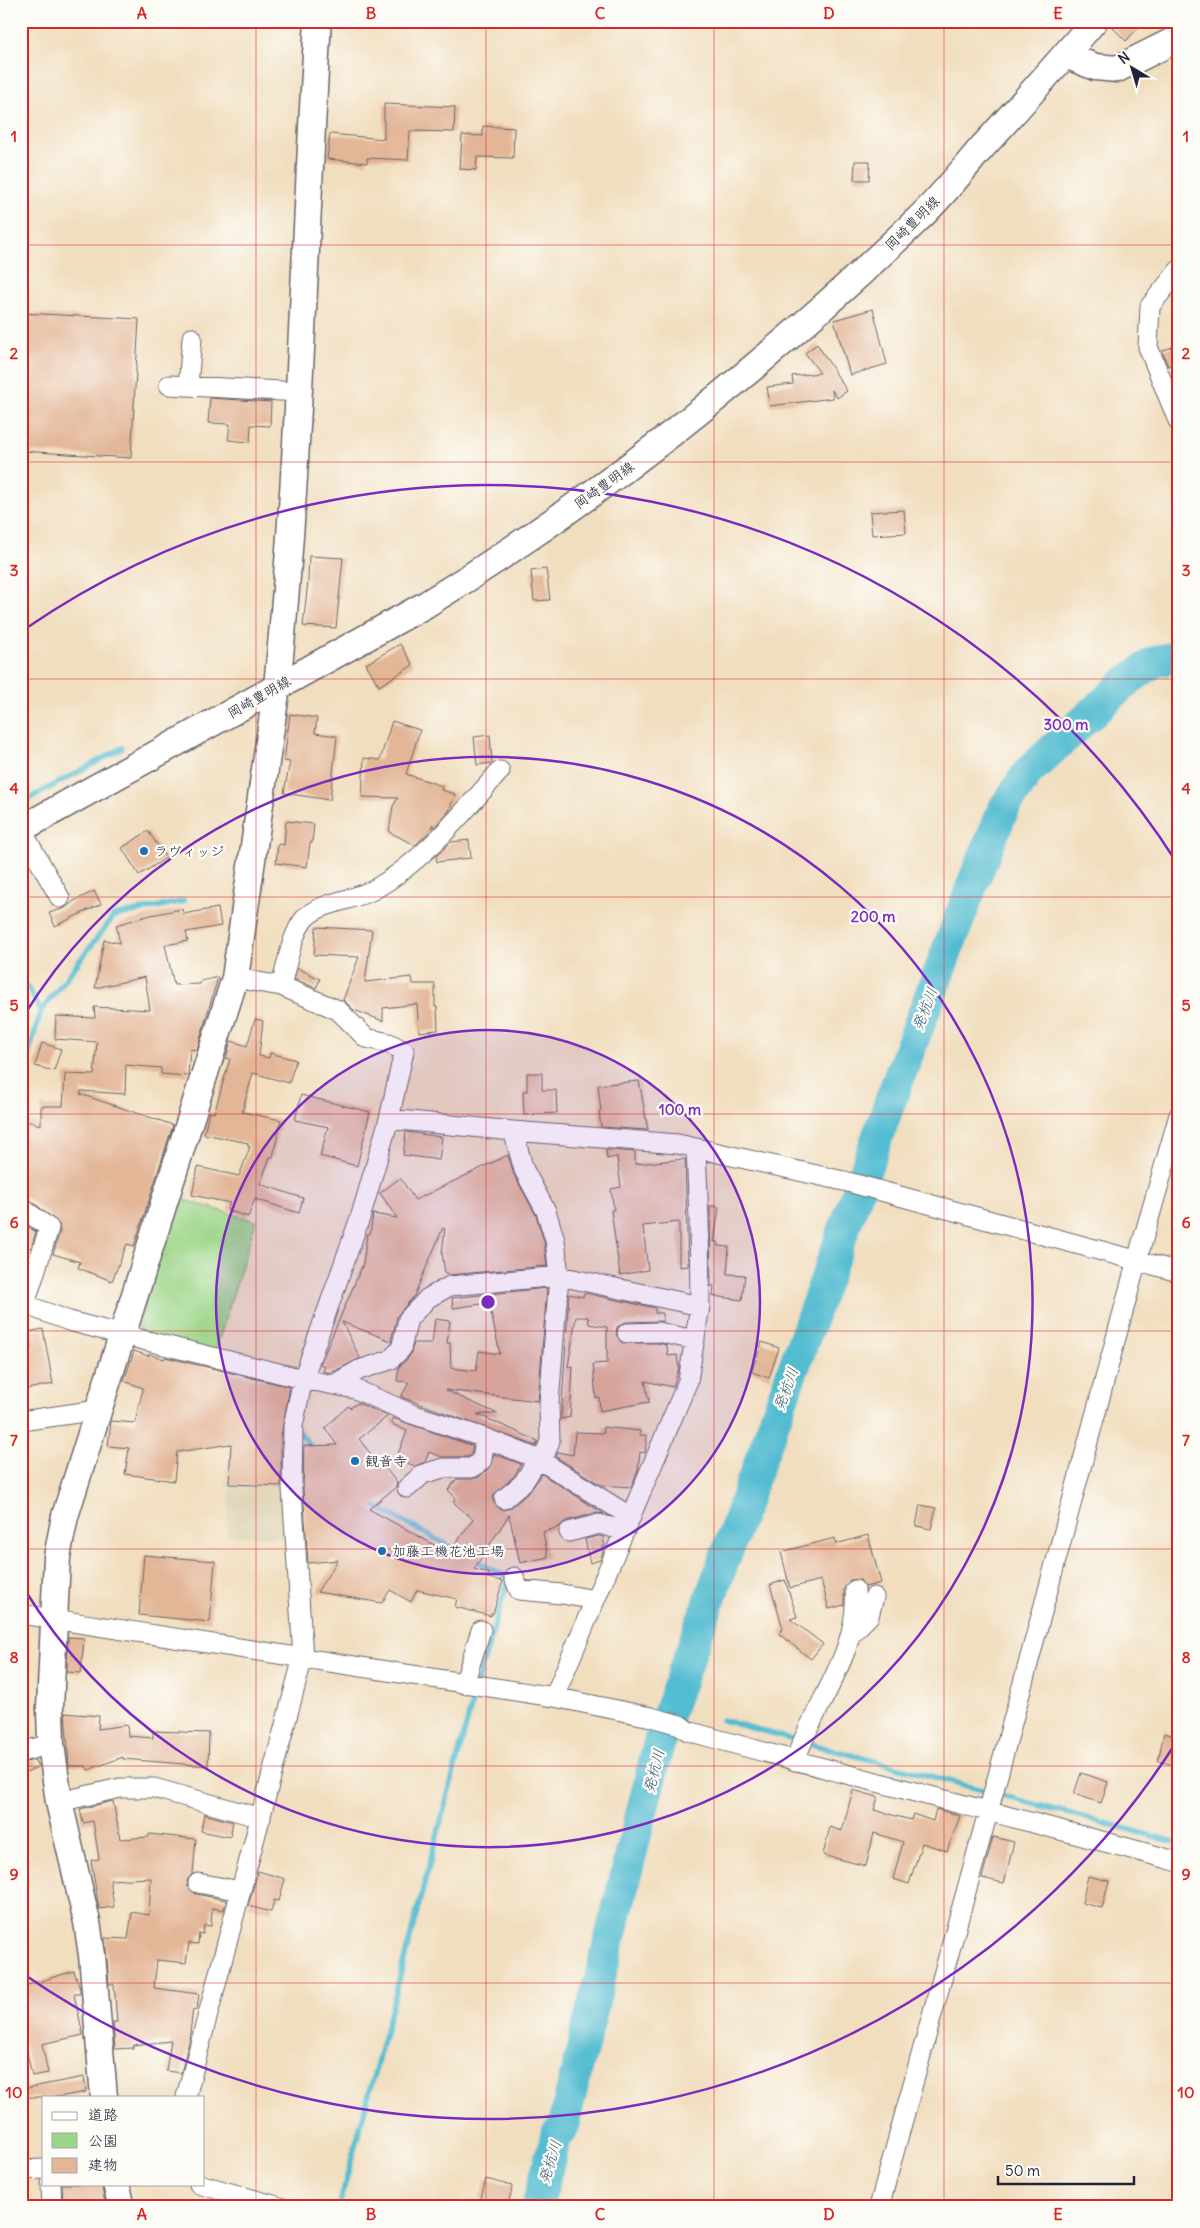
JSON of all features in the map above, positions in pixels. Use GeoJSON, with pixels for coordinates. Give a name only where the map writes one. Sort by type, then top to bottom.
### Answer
{"type":"FeatureCollection","features":[{"type":"Feature","properties":{"kind":"street"},"geometry":{"type":"LineString","coordinates":[[104,2096],[90,1947],[59,1802],[51,1744],[50,1708],[59,1536],[123,1336],[218,1025],[235,978],[277,686],[300,392],[308,171],[318,21]]}},
{"type":"Feature","properties":{"kind":"street","name":"岡崎豊明線"},"geometry":{"type":"LineString","coordinates":[[21,829],[425,605],[488,566],[610,482],[732,387],[817,315],[916,222],[1066,55],[1094,21]]}},
{"type":"Feature","properties":{"kind":"street"},"geometry":{"type":"LineString","coordinates":[[1066,55],[1095,66],[1117,69],[1179,38]]}},
{"type":"Feature","properties":{"kind":"street"},"geometry":{"type":"LineString","coordinates":[[1179,270],[1150,306],[1148,347],[1179,422]]}},
{"type":"Feature","properties":{"kind":"street"},"geometry":{"type":"LineString","coordinates":[[188,386],[192,338]]}},
{"type":"Feature","properties":{"kind":"street"},"geometry":{"type":"LineString","coordinates":[[169,385],[300,392]]}},
{"type":"Feature","properties":{"kind":"street"},"geometry":{"type":"LineString","coordinates":[[281,986],[298,930],[306,917],[318,909],[345,902],[374,890],[400,872],[437,841],[500,771]]}},
{"type":"Feature","properties":{"kind":"street"},"geometry":{"type":"LineString","coordinates":[[21,829],[60,898]]}},
{"type":"Feature","properties":{"kind":"street"},"geometry":{"type":"LineString","coordinates":[[186,2096],[303,1657],[292,1490],[292,1426],[303,1379],[361,1215],[389,1119],[404,1051],[389,1043],[366,1038],[338,1010],[281,986],[235,978]]}},
{"type":"Feature","properties":{"kind":"street"},"geometry":{"type":"LineString","coordinates":[[879,2207],[990,1807],[1137,1260],[1179,1115]]}},
{"type":"Feature","properties":{"kind":"street"},"geometry":{"type":"LineString","coordinates":[[389,1119],[678,1144],[848,1182],[1179,1272]]}},
{"type":"Feature","properties":{"kind":"street"},"geometry":{"type":"LineString","coordinates":[[504,1499],[523,1483],[540,1461],[550,1441],[549,1403],[559,1276],[553,1233],[546,1211],[524,1170],[513,1131]]}},
{"type":"Feature","properties":{"kind":"street"},"geometry":{"type":"LineString","coordinates":[[554,1697],[688,1381],[700,1306],[696,1149]]}},
{"type":"Feature","properties":{"kind":"street"},"geometry":{"type":"LineString","coordinates":[[21,1207],[49,1228],[23,1304],[69,1321],[123,1336],[355,1390],[412,1414],[485,1438],[540,1461],[628,1524]]}},
{"type":"Feature","properties":{"kind":"street"},"geometry":{"type":"LineString","coordinates":[[335,1384],[359,1370],[390,1360],[401,1349],[408,1319],[428,1298],[450,1286],[559,1276],[700,1306]]}},
{"type":"Feature","properties":{"kind":"street"},"geometry":{"type":"LineString","coordinates":[[627,1333],[658,1332],[695,1340]]}},
{"type":"Feature","properties":{"kind":"street"},"geometry":{"type":"LineString","coordinates":[[21,1421],[98,1410]]}},
{"type":"Feature","properties":{"kind":"street"},"geometry":{"type":"LineString","coordinates":[[407,1488],[423,1474],[442,1468],[472,1468],[482,1460],[485,1438]]}},
{"type":"Feature","properties":{"kind":"street"},"geometry":{"type":"LineString","coordinates":[[569,1532],[599,1524],[628,1524]]}},
{"type":"Feature","properties":{"kind":"street"},"geometry":{"type":"LineString","coordinates":[[514,1577],[519,1590],[562,1594],[595,1600]]}},
{"type":"Feature","properties":{"kind":"street"},"geometry":{"type":"LineString","coordinates":[[801,1746],[828,1691],[851,1634],[856,1609],[855,1590]]}},
{"type":"Feature","properties":{"kind":"street"},"geometry":{"type":"LineString","coordinates":[[851,1634],[869,1616],[874,1597]]}},
{"type":"Feature","properties":{"kind":"street"},"geometry":{"type":"LineString","coordinates":[[21,1614],[554,1697],[652,1717],[680,1725],[688,1731],[801,1746],[990,1807],[1179,1862]]}},
{"type":"Feature","properties":{"kind":"street"},"geometry":{"type":"LineString","coordinates":[[464,1684],[481,1630]]}},
{"type":"Feature","properties":{"kind":"street"},"geometry":{"type":"LineString","coordinates":[[21,1752],[51,1744]]}},
{"type":"Feature","properties":{"kind":"street"},"geometry":{"type":"LineString","coordinates":[[59,1802],[120,1788],[154,1788],[261,1818]]}},
{"type":"Feature","properties":{"kind":"street"},"geometry":{"type":"LineString","coordinates":[[198,1883],[241,1892]]}},
{"type":"Feature","properties":{"kind":"street"},"geometry":{"type":"LineString","coordinates":[[21,2170],[42,2169]]}},
{"type":"Feature","properties":{"kind":"street"},"geometry":{"type":"LineString","coordinates":[[51,2186],[52,2207]]}},
{"type":"Feature","properties":{"kind":"street"},"geometry":{"type":"LineString","coordinates":[[117,2186],[122,2207]]}},
{"type":"Feature","properties":{"kind":"street"},"geometry":{"type":"LineString","coordinates":[[205,2186],[280,2207]]}},
{"type":"Feature","properties":{"kind":"shaded area"},"geometry":{"type":"Polygon","coordinates":[[[239,1370],[297,1383],[290,1538],[227,1535],[230,1488],[225,1485],[229,1445],[233,1443],[226,1420],[239,1370]]]}},
{"type":"Feature","properties":{"kind":"green space"},"geometry":{"type":"Polygon","coordinates":[[[178,1198],[256,1221],[215,1352],[143,1334],[138,1326],[178,1198]]]}},
{"type":"Feature","properties":{"kind":"building"},"geometry":{"type":"Polygon","coordinates":[[[1109,21],[1145,21],[1126,41],[1109,24],[1109,21]]]}},
{"type":"Feature","properties":{"kind":"building"},"geometry":{"type":"Polygon","coordinates":[[[384,104],[455,107],[454,132],[410,131],[408,160],[367,158],[367,163],[327,159],[330,134],[384,139],[384,104]]]}},
{"type":"Feature","properties":{"kind":"building"},"geometry":{"type":"Polygon","coordinates":[[[483,126],[514,128],[513,158],[477,157],[476,170],[460,169],[462,135],[483,136],[483,126]]]}},
{"type":"Feature","properties":{"kind":"building"},"geometry":{"type":"Polygon","coordinates":[[[855,161],[870,161],[869,180],[854,180],[855,161]]]}},
{"type":"Feature","properties":{"kind":"building"},"geometry":{"type":"Polygon","coordinates":[[[873,309],[887,364],[850,375],[834,320],[873,309]]]}},
{"type":"Feature","properties":{"kind":"building"},"geometry":{"type":"Polygon","coordinates":[[[21,313],[139,319],[131,458],[21,451],[21,313]]]}},
{"type":"Feature","properties":{"kind":"building"},"geometry":{"type":"Polygon","coordinates":[[[817,344],[847,391],[837,398],[832,390],[833,398],[770,406],[767,387],[793,384],[792,376],[820,373],[805,353],[817,344]]]}},
{"type":"Feature","properties":{"kind":"building"},"geometry":{"type":"Polygon","coordinates":[[[1179,344],[1179,361],[1168,366],[1162,351],[1179,344]]]}},
{"type":"Feature","properties":{"kind":"building"},"geometry":{"type":"Polygon","coordinates":[[[210,398],[271,402],[270,426],[251,425],[250,442],[228,440],[230,424],[208,423],[210,398]]]}},
{"type":"Feature","properties":{"kind":"building"},"geometry":{"type":"Polygon","coordinates":[[[904,510],[906,533],[872,535],[870,512],[904,510]]]}},
{"type":"Feature","properties":{"kind":"building"},"geometry":{"type":"Polygon","coordinates":[[[309,556],[343,558],[336,628],[303,626],[309,556]]]}},
{"type":"Feature","properties":{"kind":"building"},"geometry":{"type":"Polygon","coordinates":[[[546,569],[550,600],[534,601],[531,571],[546,569]]]}},
{"type":"Feature","properties":{"kind":"building"},"geometry":{"type":"Polygon","coordinates":[[[400,644],[413,665],[379,686],[366,664],[400,644]]]}},
{"type":"Feature","properties":{"kind":"building"},"geometry":{"type":"Polygon","coordinates":[[[290,714],[317,718],[315,733],[337,736],[330,800],[284,793],[290,762],[284,761],[290,714]]]}},
{"type":"Feature","properties":{"kind":"building"},"geometry":{"type":"Polygon","coordinates":[[[392,721],[420,730],[406,774],[442,786],[441,790],[455,794],[449,811],[433,828],[433,824],[427,834],[415,845],[389,832],[393,806],[398,798],[362,797],[364,758],[380,760],[392,721]]]}},
{"type":"Feature","properties":{"kind":"building"},"geometry":{"type":"Polygon","coordinates":[[[490,735],[492,763],[477,765],[474,737],[490,735]]]}},
{"type":"Feature","properties":{"kind":"building"},"geometry":{"type":"Polygon","coordinates":[[[286,821],[314,824],[307,867],[276,863],[278,844],[284,845],[286,821]]]}},
{"type":"Feature","properties":{"kind":"building"},"geometry":{"type":"Polygon","coordinates":[[[148,831],[166,858],[139,875],[122,848],[148,831]]]}},
{"type":"Feature","properties":{"kind":"building"},"geometry":{"type":"Polygon","coordinates":[[[469,840],[471,858],[437,862],[436,856],[451,842],[469,840]]]}},
{"type":"Feature","properties":{"kind":"building"},"geometry":{"type":"Polygon","coordinates":[[[94,891],[101,904],[55,926],[49,913],[65,908],[94,891]]]}},
{"type":"Feature","properties":{"kind":"building"},"geometry":{"type":"Polygon","coordinates":[[[218,908],[221,926],[186,932],[188,941],[165,945],[174,985],[200,984],[201,981],[218,977],[197,1050],[190,1049],[188,1076],[161,1074],[161,1068],[126,1065],[125,1094],[81,1091],[80,1094],[173,1125],[134,1246],[127,1244],[112,1281],[78,1268],[80,1262],[53,1254],[60,1231],[59,1224],[28,1198],[21,1196],[21,1125],[25,1126],[26,1121],[41,1125],[41,1106],[63,1106],[65,1074],[94,1075],[97,1042],[55,1039],[56,1016],[95,1018],[94,1007],[150,1010],[145,977],[95,988],[104,940],[120,943],[116,925],[182,909],[183,914],[218,908]]]}},
{"type":"Feature","properties":{"kind":"building"},"geometry":{"type":"Polygon","coordinates":[[[316,927],[372,930],[365,982],[412,977],[413,984],[435,984],[438,1030],[419,1032],[417,1004],[383,1008],[383,1021],[354,1010],[343,1000],[359,957],[314,955],[316,927]]]}},
{"type":"Feature","properties":{"kind":"building"},"geometry":{"type":"Polygon","coordinates":[[[297,968],[320,979],[316,988],[294,979],[297,968]]]}},
{"type":"Feature","properties":{"kind":"building"},"geometry":{"type":"Polygon","coordinates":[[[255,1019],[263,1021],[259,1056],[269,1058],[270,1053],[296,1060],[289,1083],[253,1073],[242,1112],[281,1120],[273,1157],[270,1157],[260,1184],[303,1198],[299,1213],[255,1199],[248,1217],[227,1210],[230,1203],[192,1195],[198,1167],[239,1176],[250,1147],[248,1147],[248,1143],[204,1134],[209,1112],[214,1113],[230,1059],[226,1058],[231,1041],[247,1046],[255,1019]]]}},
{"type":"Feature","properties":{"kind":"building"},"geometry":{"type":"Polygon","coordinates":[[[42,1043],[61,1049],[54,1071],[35,1066],[42,1043]]]}},
{"type":"Feature","properties":{"kind":"building"},"geometry":{"type":"Polygon","coordinates":[[[527,1073],[542,1073],[542,1090],[556,1090],[557,1113],[524,1115],[523,1091],[527,1091],[527,1073]]]}},
{"type":"Feature","properties":{"kind":"building"},"geometry":{"type":"Polygon","coordinates":[[[639,1081],[648,1130],[601,1127],[598,1085],[639,1081]]]}},
{"type":"Feature","properties":{"kind":"building"},"geometry":{"type":"Polygon","coordinates":[[[301,1095],[370,1112],[357,1166],[320,1156],[328,1127],[295,1120],[301,1095]]]}},
{"type":"Feature","properties":{"kind":"building"},"geometry":{"type":"Polygon","coordinates":[[[406,1132],[442,1137],[439,1160],[403,1155],[406,1132]]]}},
{"type":"Feature","properties":{"kind":"building"},"geometry":{"type":"Polygon","coordinates":[[[606,1150],[635,1152],[635,1164],[685,1159],[688,1266],[679,1267],[679,1222],[643,1226],[648,1270],[620,1275],[611,1210],[614,1210],[611,1189],[621,1187],[617,1157],[607,1159],[606,1150]]]}},
{"type":"Feature","properties":{"kind":"building"},"geometry":{"type":"Polygon","coordinates":[[[508,1155],[514,1175],[536,1215],[544,1242],[547,1266],[449,1275],[445,1273],[442,1253],[445,1229],[443,1228],[414,1296],[397,1316],[391,1341],[342,1322],[360,1358],[331,1373],[323,1371],[325,1366],[320,1364],[363,1264],[367,1234],[370,1234],[373,1214],[397,1218],[380,1193],[400,1178],[415,1200],[508,1155]]]}},
{"type":"Feature","properties":{"kind":"building"},"geometry":{"type":"Polygon","coordinates":[[[710,1206],[719,1207],[714,1242],[718,1242],[718,1246],[729,1247],[727,1274],[745,1275],[742,1300],[713,1296],[714,1286],[711,1286],[710,1206]]]}},
{"type":"Feature","properties":{"kind":"building"},"geometry":{"type":"Polygon","coordinates":[[[21,1221],[36,1232],[31,1248],[23,1246],[26,1233],[21,1229],[21,1221]]]}},
{"type":"Feature","properties":{"kind":"building"},"geometry":{"type":"Polygon","coordinates":[[[547,1288],[538,1401],[445,1390],[498,1414],[477,1414],[538,1441],[536,1446],[401,1397],[409,1382],[397,1381],[399,1367],[409,1357],[414,1343],[432,1343],[435,1319],[450,1321],[447,1343],[450,1343],[451,1368],[476,1371],[479,1351],[500,1354],[489,1303],[453,1308],[452,1298],[547,1288]]]}},
{"type":"Feature","properties":{"kind":"building"},"geometry":{"type":"Polygon","coordinates":[[[584,1293],[655,1308],[655,1313],[663,1313],[663,1321],[626,1322],[617,1327],[616,1334],[622,1343],[657,1343],[667,1345],[668,1356],[677,1355],[679,1368],[673,1387],[645,1381],[649,1402],[600,1411],[599,1397],[596,1398],[593,1364],[607,1363],[607,1327],[589,1324],[588,1317],[576,1317],[568,1367],[573,1366],[570,1417],[561,1419],[569,1294],[583,1297],[584,1293]]]}},
{"type":"Feature","properties":{"kind":"building"},"geometry":{"type":"Polygon","coordinates":[[[43,1329],[53,1384],[21,1390],[21,1350],[31,1348],[28,1332],[43,1329]]]}},
{"type":"Feature","properties":{"kind":"building"},"geometry":{"type":"Polygon","coordinates":[[[762,1342],[779,1348],[769,1378],[752,1372],[762,1342]]]}},
{"type":"Feature","properties":{"kind":"building"},"geometry":{"type":"Polygon","coordinates":[[[134,1351],[148,1356],[149,1354],[164,1359],[165,1357],[290,1387],[281,1436],[281,1486],[229,1484],[231,1444],[177,1452],[174,1481],[125,1474],[129,1448],[108,1446],[111,1421],[135,1423],[143,1388],[124,1381],[134,1351]]]}},
{"type":"Feature","properties":{"kind":"building"},"geometry":{"type":"Polygon","coordinates":[[[358,1403],[388,1416],[359,1439],[378,1463],[380,1461],[397,1483],[396,1487],[369,1509],[449,1553],[473,1519],[453,1502],[456,1498],[448,1490],[457,1479],[479,1477],[489,1468],[494,1454],[521,1464],[514,1476],[494,1495],[493,1501],[500,1509],[511,1508],[530,1491],[542,1474],[604,1514],[596,1513],[566,1521],[559,1527],[543,1532],[548,1557],[520,1563],[509,1515],[474,1569],[489,1573],[488,1578],[503,1581],[491,1616],[455,1607],[457,1599],[417,1590],[411,1602],[390,1590],[382,1603],[317,1592],[338,1560],[308,1563],[303,1489],[304,1446],[337,1445],[325,1428],[348,1406],[350,1408],[358,1403]]]}},
{"type":"Feature","properties":{"kind":"building"},"geometry":{"type":"Polygon","coordinates":[[[392,1418],[473,1446],[471,1454],[468,1457],[442,1457],[429,1452],[425,1462],[415,1466],[396,1459],[407,1431],[392,1424],[392,1418]]]}},
{"type":"Feature","properties":{"kind":"building"},"geometry":{"type":"Polygon","coordinates":[[[603,1427],[640,1431],[640,1435],[647,1436],[645,1453],[640,1452],[638,1470],[631,1487],[601,1485],[556,1457],[558,1452],[573,1455],[575,1432],[604,1433],[603,1427]]]}},
{"type":"Feature","properties":{"kind":"building"},"geometry":{"type":"Polygon","coordinates":[[[920,1505],[936,1508],[931,1529],[916,1526],[920,1505]]]}},
{"type":"Feature","properties":{"kind":"building"},"geometry":{"type":"Polygon","coordinates":[[[868,1535],[881,1583],[865,1587],[860,1580],[850,1580],[844,1589],[844,1605],[829,1609],[821,1580],[790,1588],[781,1552],[835,1538],[836,1544],[868,1535]]]}},
{"type":"Feature","properties":{"kind":"building"},"geometry":{"type":"Polygon","coordinates":[[[603,1537],[605,1546],[602,1547],[603,1553],[600,1560],[590,1563],[585,1539],[603,1537]]]}},
{"type":"Feature","properties":{"kind":"building"},"geometry":{"type":"Polygon","coordinates":[[[144,1555],[215,1561],[210,1622],[139,1615],[144,1555]]]}},
{"type":"Feature","properties":{"kind":"building"},"geometry":{"type":"Polygon","coordinates":[[[785,1580],[797,1617],[790,1619],[823,1644],[811,1659],[779,1634],[783,1628],[770,1585],[785,1580]]]}},
{"type":"Feature","properties":{"kind":"building"},"geometry":{"type":"Polygon","coordinates":[[[68,1637],[84,1638],[81,1673],[67,1672],[68,1637]]]}},
{"type":"Feature","properties":{"kind":"building"},"geometry":{"type":"Polygon","coordinates":[[[65,1713],[99,1716],[98,1729],[127,1725],[128,1736],[153,1738],[153,1731],[209,1733],[208,1766],[123,1759],[123,1757],[88,1770],[86,1766],[69,1766],[65,1713]]]}},
{"type":"Feature","properties":{"kind":"building"},"geometry":{"type":"Polygon","coordinates":[[[1164,1733],[1179,1737],[1179,1766],[1158,1761],[1164,1733]]]}},
{"type":"Feature","properties":{"kind":"building"},"geometry":{"type":"Polygon","coordinates":[[[35,1760],[38,1767],[21,1774],[21,1763],[35,1760]]]}},
{"type":"Feature","properties":{"kind":"building"},"geometry":{"type":"Polygon","coordinates":[[[1081,1773],[1108,1782],[1101,1803],[1074,1794],[1081,1773]]]}},
{"type":"Feature","properties":{"kind":"building"},"geometry":{"type":"Polygon","coordinates":[[[853,1790],[878,1797],[874,1810],[911,1820],[913,1814],[933,1821],[936,1809],[960,1816],[947,1851],[922,1843],[909,1884],[893,1879],[903,1842],[874,1833],[866,1866],[823,1855],[830,1827],[842,1831],[853,1790]]]}},
{"type":"Feature","properties":{"kind":"building"},"geometry":{"type":"Polygon","coordinates":[[[113,1801],[120,1839],[149,1837],[149,1834],[196,1839],[193,1873],[187,1880],[188,1887],[196,1894],[226,1900],[224,1910],[212,1908],[211,1926],[204,1925],[203,1934],[199,1933],[198,1944],[189,1943],[186,1963],[157,1960],[154,1988],[199,1994],[197,2010],[193,2009],[189,2041],[181,2073],[166,2071],[171,2041],[133,2045],[133,2048],[115,2049],[113,2022],[117,2022],[114,1984],[109,1984],[105,1938],[128,1939],[132,1912],[149,1915],[151,1878],[110,1880],[114,1907],[99,1909],[91,1860],[99,1859],[93,1821],[83,1823],[80,1809],[113,1801]]]}},
{"type":"Feature","properties":{"kind":"building"},"geometry":{"type":"Polygon","coordinates":[[[204,1814],[233,1822],[230,1837],[201,1831],[204,1814]]]}},
{"type":"Feature","properties":{"kind":"building"},"geometry":{"type":"Polygon","coordinates":[[[993,1837],[1014,1842],[1004,1883],[982,1878],[993,1837]]]}},
{"type":"Feature","properties":{"kind":"building"},"geometry":{"type":"Polygon","coordinates":[[[258,1871],[285,1879],[279,1901],[274,1900],[271,1912],[248,1906],[258,1871]]]}},
{"type":"Feature","properties":{"kind":"building"},"geometry":{"type":"Polygon","coordinates":[[[1088,1876],[1109,1881],[1102,1908],[1082,1903],[1088,1876]]]}},
{"type":"Feature","properties":{"kind":"building"},"geometry":{"type":"Polygon","coordinates":[[[74,1971],[80,1989],[80,1994],[74,1994],[83,2035],[42,2044],[48,2073],[32,2076],[21,2025],[21,1987],[74,1971]]]}},
{"type":"Feature","properties":{"kind":"building"},"geometry":{"type":"Polygon","coordinates":[[[84,2077],[86,2092],[64,2096],[21,2097],[21,2089],[84,2077]]]}},
{"type":"Feature","properties":{"kind":"building"},"geometry":{"type":"Polygon","coordinates":[[[486,2179],[513,2186],[507,2207],[479,2207],[486,2179]]]}},
{"type":"Feature","properties":{"kind":"building"},"geometry":{"type":"Polygon","coordinates":[[[62,2186],[101,2186],[106,2207],[63,2207],[62,2186]]]}},
{"type":"Feature","properties":{"kind":"waterway","name":"発杭川"},"geometry":{"type":"LineString","coordinates":[[537,2207],[556,2136],[562,2129],[659,1743],[671,1706],[898,1080],[974,880],[1004,808],[1029,771],[1127,681],[1154,662],[1179,656]]}},
{"type":"Feature","properties":{"kind":"waterway"},"geometry":{"type":"LineString","coordinates":[[21,803],[122,748]]}},
{"type":"Feature","properties":{"kind":"waterway"},"geometry":{"type":"LineString","coordinates":[[21,1079],[41,1011],[114,916],[184,901]]}},
{"type":"Feature","properties":{"kind":"waterway"},"geometry":{"type":"LineString","coordinates":[[21,976],[41,1011]]}},
{"type":"Feature","properties":{"kind":"waterway"},"geometry":{"type":"LineString","coordinates":[[300,1433],[314,1450]]}},
{"type":"Feature","properties":{"kind":"waterway"},"geometry":{"type":"LineString","coordinates":[[367,1502],[458,1551]]}},
{"type":"Feature","properties":{"kind":"waterway"},"geometry":{"type":"LineString","coordinates":[[339,2207],[480,1673],[509,1578],[473,1559]]}},
{"type":"Feature","properties":{"kind":"waterway"},"geometry":{"type":"LineString","coordinates":[[722,1720],[1179,1843]]}},
{"type":"Feature","properties":{"kind":"place","name":"ラヴィッジ"},"geometry":{"type":"Point","coordinates":[144,851]}},
{"type":"Feature","properties":{"kind":"place","name":"観音寺"},"geometry":{"type":"Point","coordinates":[355,1461]}},
{"type":"Feature","properties":{"kind":"place","name":"加藤工機花池工場"},"geometry":{"type":"Point","coordinates":[382,1551]}}]}
